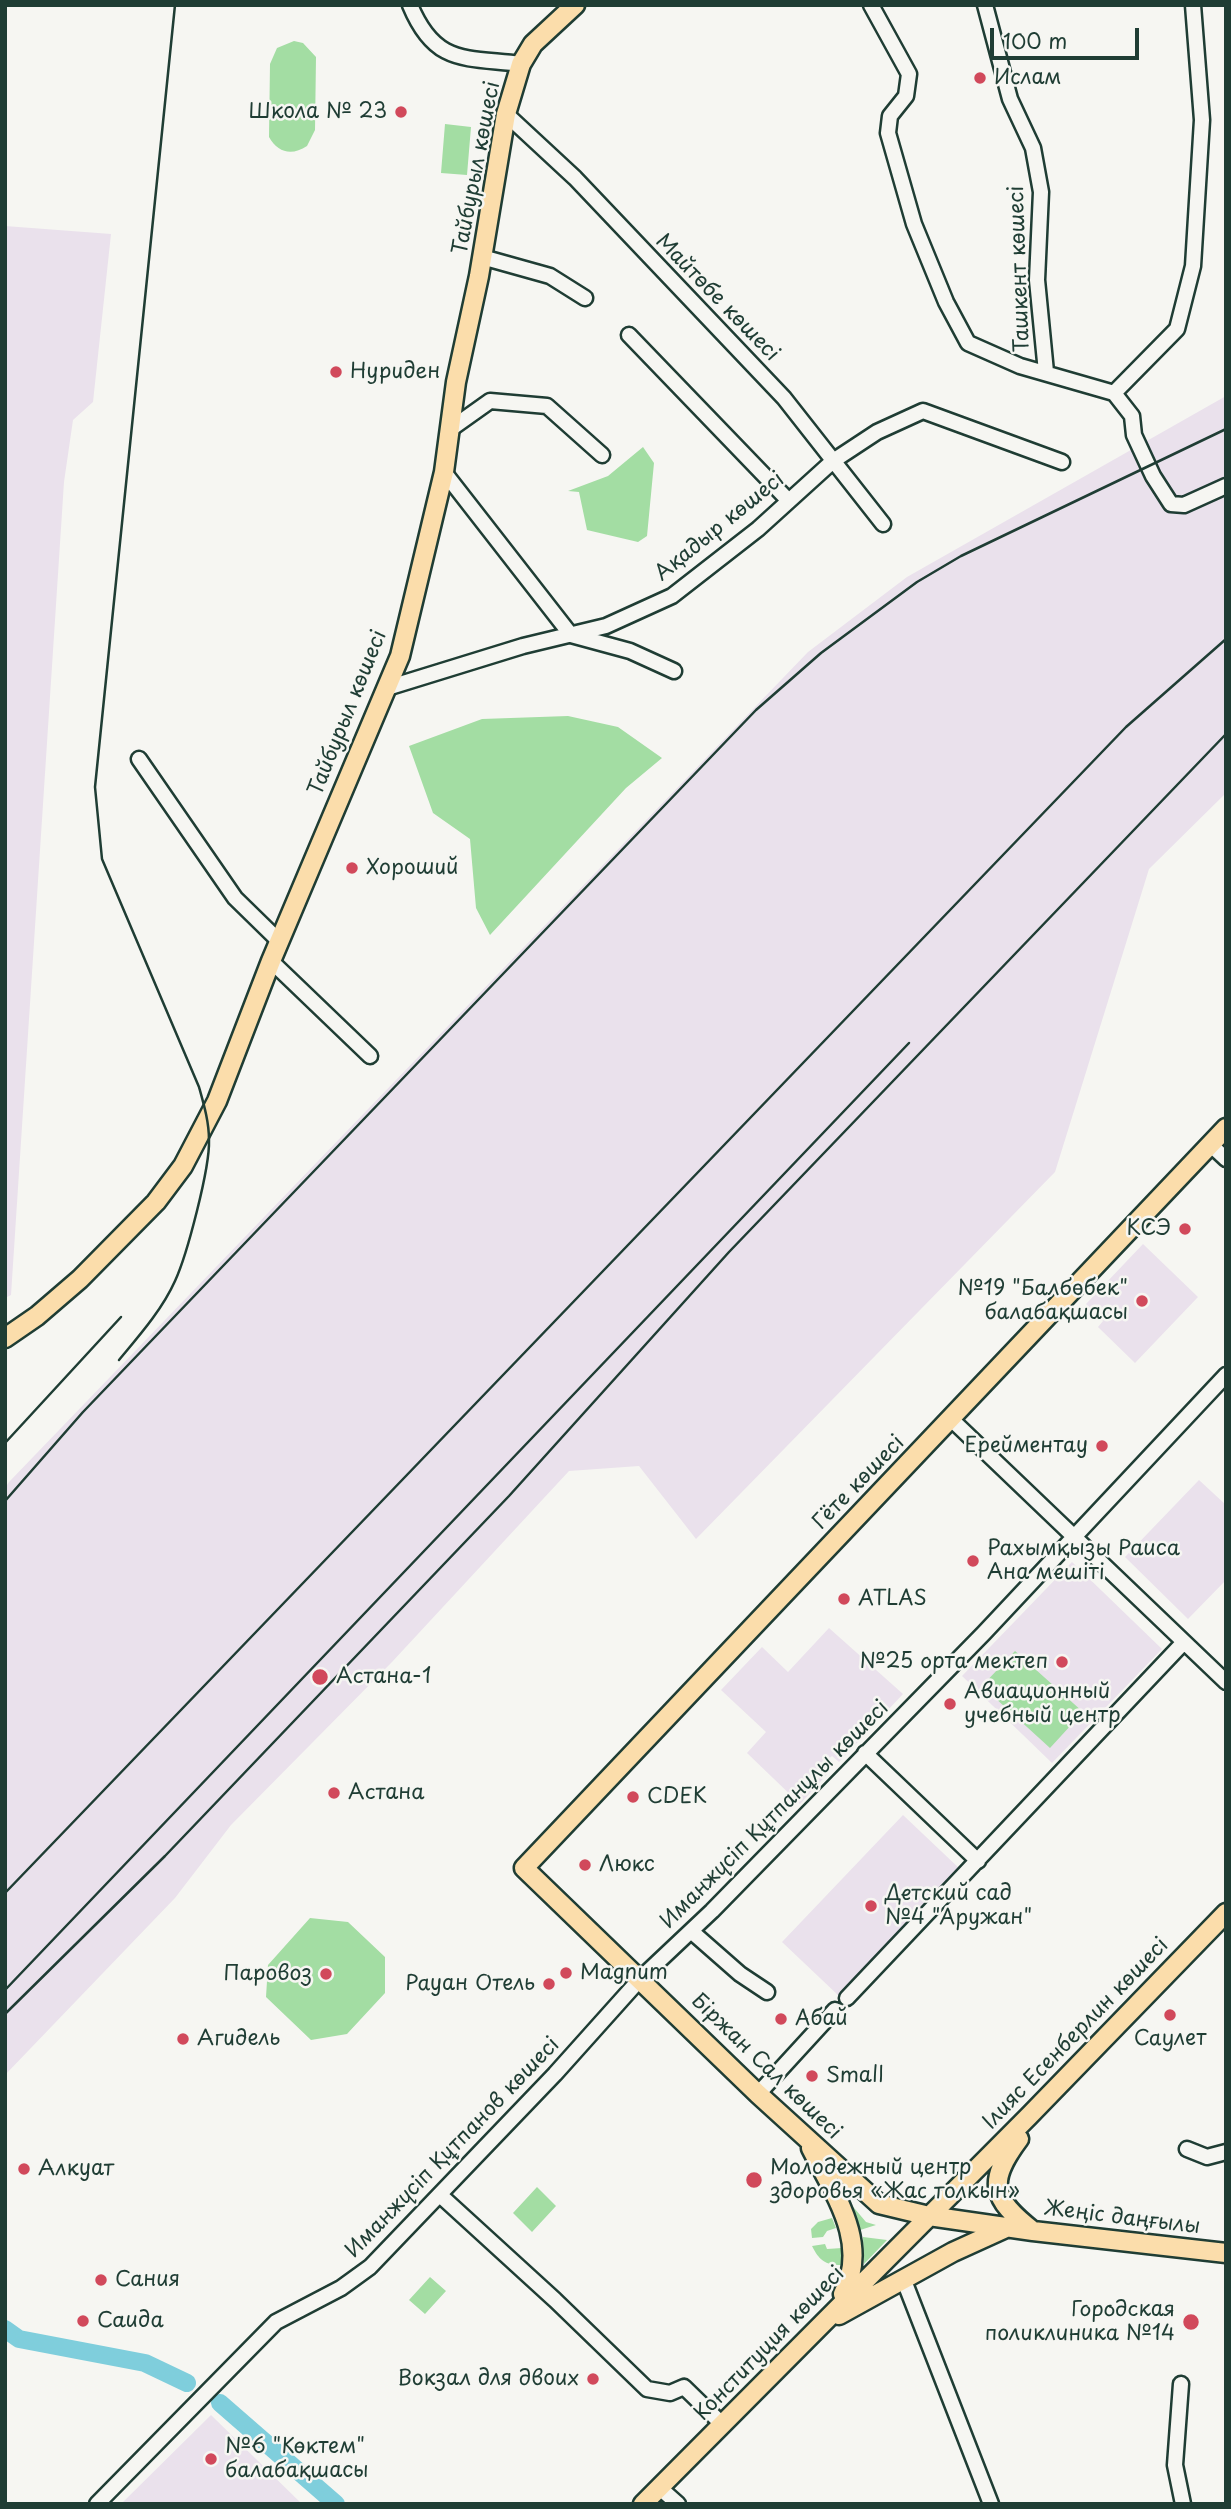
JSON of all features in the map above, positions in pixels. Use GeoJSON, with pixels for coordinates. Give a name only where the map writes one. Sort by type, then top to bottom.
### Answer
{"type":"FeatureCollection","features":[{"type":"Feature","properties":{"kind":"main road"},"geometry":{"type":"LineString","coordinates":[[521,64],[533,44],[575,5]]}},
{"type":"Feature","properties":{"kind":"main road","name":"Тайбурыл көшесі"},"geometry":{"type":"LineString","coordinates":[[5,1338],[37,1316],[117,1245],[183,1166],[217,1101],[279,941],[400,656],[444,472],[452,428],[456,382],[482,257],[506,114],[521,64]]}},
{"type":"Feature","properties":{"kind":"main road","name":"Гёте көшесі"},"geometry":{"type":"LineString","coordinates":[[524,1868],[1226,1128]]}},
{"type":"Feature","properties":{"kind":"main road","name":"Біржан Сал көшесі"},"geometry":{"type":"LineString","coordinates":[[524,1868],[641,1978],[758,2094],[879,2204],[929,2216]]}},
{"type":"Feature","properties":{"kind":"main road","name":"Ілияс Есенберлин көшесі"},"geometry":{"type":"LineString","coordinates":[[929,2216],[1226,1913]]}},
{"type":"Feature","properties":{"kind":"main road"},"geometry":{"type":"LineString","coordinates":[[1033,2231],[1015,2217],[1000,2198],[1000,2165],[1049,2096]]}},
{"type":"Feature","properties":{"kind":"main road"},"geometry":{"type":"LineString","coordinates":[[807,2138],[848,2223],[854,2243],[853,2276],[834,2311]]}},
{"type":"Feature","properties":{"kind":"main road","name":"Жеңіс даңғылы"},"geometry":{"type":"LineString","coordinates":[[929,2216],[1226,2253]]}},
{"type":"Feature","properties":{"kind":"main road","name":"Конституция көшесі"},"geometry":{"type":"LineString","coordinates":[[643,2504],[929,2216]]}},
{"type":"Feature","properties":{"kind":"main road"},"geometry":{"type":"LineString","coordinates":[[820,2325],[903,2278],[1008,2227]]}},
{"type":"Feature","properties":{"kind":"street","name":"Тайбурыл көшесі"},"geometry":{"type":"LineString","coordinates":[[410,5],[429,38],[450,55],[521,64]]}},
{"type":"Feature","properties":{"kind":"street"},"geometry":{"type":"LineString","coordinates":[[872,5],[909,74],[906,96],[890,116],[888,133],[914,224],[946,302],[968,343],[974,348],[1020,366],[1114,393],[1132,416],[1134,435],[1153,476],[1171,504],[1184,505],[1226,486]]}},
{"type":"Feature","properties":{"kind":"street","name":"Ташкент көшесі"},"geometry":{"type":"LineString","coordinates":[[985,5],[1010,99],[1033,148],[1041,192],[1037,280],[1046,372]]}},
{"type":"Feature","properties":{"kind":"street"},"geometry":{"type":"LineString","coordinates":[[1114,393],[1177,329],[1193,266],[1202,120],[1193,5]]}},
{"type":"Feature","properties":{"kind":"street","name":"Майтөбе көшесі"},"geometry":{"type":"LineString","coordinates":[[506,114],[575,178],[784,398],[883,524]]}},
{"type":"Feature","properties":{"kind":"street"},"geometry":{"type":"LineString","coordinates":[[482,257],[550,276],[585,298]]}},
{"type":"Feature","properties":{"kind":"street"},"geometry":{"type":"LineString","coordinates":[[629,335],[788,500]]}},
{"type":"Feature","properties":{"kind":"street"},"geometry":{"type":"LineString","coordinates":[[452,428],[490,401],[547,406],[602,455]]}},
{"type":"Feature","properties":{"kind":"street","name":"Ақадыр көшесі"},"geometry":{"type":"LineString","coordinates":[[387,688],[523,646],[615,622],[672,596],[758,528],[833,461],[877,432],[923,411],[1062,462]]}},
{"type":"Feature","properties":{"kind":"street"},"geometry":{"type":"LineString","coordinates":[[444,472],[571,635],[630,651],[674,671]]}},
{"type":"Feature","properties":{"kind":"street"},"geometry":{"type":"LineString","coordinates":[[139,759],[235,898],[279,941]]}},
{"type":"Feature","properties":{"kind":"street"},"geometry":{"type":"LineString","coordinates":[[271,961],[370,1056]]}},
{"type":"Feature","properties":{"kind":"street"},"geometry":{"type":"LineString","coordinates":[[1211,1145],[1226,1159]]}},
{"type":"Feature","properties":{"kind":"street","name":"Иманжүсіп Құтпанұлы көшесі"},"geometry":{"type":"LineString","coordinates":[[641,1978],[691,1931],[1075,1538],[1226,1375]]}},
{"type":"Feature","properties":{"kind":"street"},"geometry":{"type":"LineString","coordinates":[[950,1418],[1226,1682]]}},
{"type":"Feature","properties":{"kind":"street"},"geometry":{"type":"LineString","coordinates":[[847,1998],[1184,1642]]}},
{"type":"Feature","properties":{"kind":"street"},"geometry":{"type":"LineString","coordinates":[[865,1753],[978,1861]]}},
{"type":"Feature","properties":{"kind":"street"},"geometry":{"type":"LineString","coordinates":[[691,1931],[740,1975],[767,1992]]}},
{"type":"Feature","properties":{"kind":"street","name":"Иманжүсіп Құтпанов көшесі"},"geometry":{"type":"LineString","coordinates":[[97,2504],[276,2322],[355,2280],[440,2195],[641,1978]]}},
{"type":"Feature","properties":{"kind":"street"},"geometry":{"type":"LineString","coordinates":[[758,2094],[835,2010]]}},
{"type":"Feature","properties":{"kind":"street"},"geometry":{"type":"LineString","coordinates":[[1187,2149],[1207,2157],[1226,2152]]}},
{"type":"Feature","properties":{"kind":"street"},"geometry":{"type":"LineString","coordinates":[[440,2195],[647,2389],[670,2393],[684,2387],[723,2425]]}},
{"type":"Feature","properties":{"kind":"street"},"geometry":{"type":"LineString","coordinates":[[903,2278],[991,2504]]}},
{"type":"Feature","properties":{"kind":"street"},"geometry":{"type":"LineString","coordinates":[[1181,2384],[1175,2465],[1183,2504]]}},
{"type":"Feature","properties":{"kind":"street"},"geometry":{"type":"LineString","coordinates":[[660,2488],[678,2504]]}},
{"type":"Feature","properties":{"kind":"shaded area"},"geometry":{"type":"Polygon","coordinates":[[[5,226],[111,234],[93,402],[73,420],[64,482],[11,1295],[5,1298],[5,226]]]}},
{"type":"Feature","properties":{"kind":"shaded area"},"geometry":{"type":"Polygon","coordinates":[[[1226,396],[1226,793],[1149,869],[1055,1172],[696,1539],[639,1466],[569,1471],[392,1662],[231,1825],[175,1898],[5,2075],[5,1488],[9,1482],[808,652],[907,577],[1226,396]]]}},
{"type":"Feature","properties":{"kind":"shaded area","name":"№19 \"Балбөбек\" балабақшасы"},"geometry":{"type":"Polygon","coordinates":[[[1143,1244],[1198,1297],[1135,1363],[1098,1327],[1103,1321],[1086,1304],[1143,1244]]]}},
{"type":"Feature","properties":{"kind":"shaded area"},"geometry":{"type":"Polygon","coordinates":[[[1199,1480],[1226,1505],[1226,1580],[1188,1619],[1125,1557],[1199,1480]]]}},
{"type":"Feature","properties":{"kind":"shaded area","name":"№25 орта мектеп"},"geometry":{"type":"Polygon","coordinates":[[[1072,1562],[1162,1649],[1052,1763],[962,1676],[1072,1562]]]}},
{"type":"Feature","properties":{"kind":"shaded area"},"geometry":{"type":"Polygon","coordinates":[[[829,1628],[903,1694],[839,1762],[832,1756],[824,1763],[831,1770],[800,1804],[747,1753],[766,1732],[721,1690],[762,1647],[788,1672],[829,1628]]]}},
{"type":"Feature","properties":{"kind":"shaded area","name":"Детский сад №4 \"Аружан\""},"geometry":{"type":"Polygon","coordinates":[[[903,1815],[961,1870],[840,1997],[782,1942],[903,1815]]]}},
{"type":"Feature","properties":{"kind":"shaded area","name":"№6 \"Көктем\" балабақшасы"},"geometry":{"type":"Polygon","coordinates":[[[211,2415],[302,2504],[121,2504],[211,2415]]]}},
{"type":"Feature","properties":{"kind":"green space"},"geometry":{"type":"Polygon","coordinates":[[[294,41],[303,43],[316,57],[315,130],[307,146],[291,152],[281,150],[269,137],[270,64],[277,48],[294,41]]]}},
{"type":"Feature","properties":{"kind":"green space"},"geometry":{"type":"Polygon","coordinates":[[[445,124],[471,127],[467,175],[441,173],[445,124]]]}},
{"type":"Feature","properties":{"kind":"green space"},"geometry":{"type":"Polygon","coordinates":[[[643,447],[654,463],[647,536],[638,542],[587,530],[579,492],[568,491],[608,476],[643,447]]]}},
{"type":"Feature","properties":{"kind":"green space"},"geometry":{"type":"Polygon","coordinates":[[[568,716],[618,727],[662,758],[626,788],[490,935],[476,908],[470,839],[433,813],[409,746],[482,719],[568,716]]]}},
{"type":"Feature","properties":{"kind":"green space"},"geometry":{"type":"Polygon","coordinates":[[[1015,1651],[1083,1712],[1050,1748],[982,1686],[1015,1651]]]}},
{"type":"Feature","properties":{"kind":"green space"},"geometry":{"type":"Polygon","coordinates":[[[310,1918],[348,1922],[385,1957],[385,1993],[347,2034],[311,2040],[266,1997],[268,1965],[310,1918]]]}},
{"type":"Feature","properties":{"kind":"green space"},"geometry":{"type":"Polygon","coordinates":[[[537,2187],[556,2206],[532,2232],[513,2213],[537,2187]]]}},
{"type":"Feature","properties":{"kind":"green space"},"geometry":{"type":"Polygon","coordinates":[[[849,2202],[866,2222],[876,2225],[857,2231],[849,2202]]]}},
{"type":"Feature","properties":{"kind":"green space"},"geometry":{"type":"Polygon","coordinates":[[[832,2218],[836,2228],[827,2231],[823,2237],[812,2238],[811,2229],[818,2222],[832,2218]]]}},
{"type":"Feature","properties":{"kind":"green space"},"geometry":{"type":"Polygon","coordinates":[[[863,2237],[887,2240],[864,2264],[863,2237]]]}},
{"type":"Feature","properties":{"kind":"green space"},"geometry":{"type":"Polygon","coordinates":[[[825,2244],[827,2249],[842,2248],[841,2265],[823,2261],[812,2246],[825,2244]]]}},
{"type":"Feature","properties":{"kind":"green space"},"geometry":{"type":"Polygon","coordinates":[[[430,2277],[446,2291],[425,2314],[409,2300],[430,2277]]]}},
{"type":"Feature","properties":{"kind":"waterway"},"geometry":{"type":"LineString","coordinates":[[5,2329],[19,2339],[145,2363],[187,2383]]}},
{"type":"Feature","properties":{"kind":"waterway"},"geometry":{"type":"LineString","coordinates":[[220,2403],[336,2504]]}},
{"type":"Feature","properties":{"kind":"railway"},"geometry":{"type":"LineString","coordinates":[[119,1360],[157,1312],[175,1281],[197,1211],[209,1140],[199,1087],[102,859],[95,787],[175,5]]}},
{"type":"Feature","properties":{"kind":"railway"},"geometry":{"type":"LineString","coordinates":[[5,1501],[83,1412],[756,710],[821,653],[917,582],[961,556],[1226,429]]}},
{"type":"Feature","properties":{"kind":"railway"},"geometry":{"type":"LineString","coordinates":[[5,1893],[1126,727],[1226,639]]}},
{"type":"Feature","properties":{"kind":"railway"},"geometry":{"type":"LineString","coordinates":[[5,2014],[165,1856],[509,1496],[729,1252],[1226,734]]}},
{"type":"Feature","properties":{"kind":"railway"},"geometry":{"type":"LineString","coordinates":[[5,1990],[909,1043]]}},
{"type":"Feature","properties":{"kind":"railway"},"geometry":{"type":"LineString","coordinates":[[5,1443],[121,1317]]}},
{"type":"Feature","properties":{"kind":"place","name":"Ислам"},"geometry":{"type":"Point","coordinates":[980,78]}},
{"type":"Feature","properties":{"kind":"place","name":"Школа № 23"},"geometry":{"type":"Point","coordinates":[401,112]}},
{"type":"Feature","properties":{"kind":"place","name":"Нуриден"},"geometry":{"type":"Point","coordinates":[336,372]}},
{"type":"Feature","properties":{"kind":"place","name":"Хороший"},"geometry":{"type":"Point","coordinates":[352,868]}},
{"type":"Feature","properties":{"kind":"place","name":"КСЭ"},"geometry":{"type":"Point","coordinates":[1185,1229]}},
{"type":"Feature","properties":{"kind":"place","name":"№19 \"Балбөбек\" балабақшасы"},"geometry":{"type":"Point","coordinates":[1142,1301]}},
{"type":"Feature","properties":{"kind":"place","name":"Ерейментау"},"geometry":{"type":"Point","coordinates":[1102,1446]}},
{"type":"Feature","properties":{"kind":"place","name":"Рахымқызы Раиса Ана мешіті"},"geometry":{"type":"Point","coordinates":[973,1561]}},
{"type":"Feature","properties":{"kind":"place","name":"ATLAS"},"geometry":{"type":"Point","coordinates":[844,1599]}},
{"type":"Feature","properties":{"kind":"place","name":"№25 орта мектеп"},"geometry":{"type":"Point","coordinates":[1062,1662]}},
{"type":"Feature","properties":{"kind":"place","name":"Астана-1"},"geometry":{"type":"Point","coordinates":[320,1677]}},
{"type":"Feature","properties":{"kind":"place","name":"Авиационный учебный центр"},"geometry":{"type":"Point","coordinates":[950,1704]}},
{"type":"Feature","properties":{"kind":"place","name":"Астана"},"geometry":{"type":"Point","coordinates":[334,1793]}},
{"type":"Feature","properties":{"kind":"place","name":"CDEK"},"geometry":{"type":"Point","coordinates":[633,1797]}},
{"type":"Feature","properties":{"kind":"place","name":"Люкс"},"geometry":{"type":"Point","coordinates":[585,1865]}},
{"type":"Feature","properties":{"kind":"place","name":"Детский сад №4 \"Аружан\""},"geometry":{"type":"Point","coordinates":[871,1906]}},
{"type":"Feature","properties":{"kind":"place","name":"Magnum"},"geometry":{"type":"Point","coordinates":[566,1973]}},
{"type":"Feature","properties":{"kind":"place","name":"Паровоз"},"geometry":{"type":"Point","coordinates":[326,1974]}},
{"type":"Feature","properties":{"kind":"place","name":"Рауан Отель"},"geometry":{"type":"Point","coordinates":[549,1984]}},
{"type":"Feature","properties":{"kind":"place","name":"Саулет"},"geometry":{"type":"Point","coordinates":[1170,2015]}},
{"type":"Feature","properties":{"kind":"place","name":"Абай"},"geometry":{"type":"Point","coordinates":[781,2019]}},
{"type":"Feature","properties":{"kind":"place","name":"Агидель"},"geometry":{"type":"Point","coordinates":[183,2039]}},
{"type":"Feature","properties":{"kind":"place","name":"Small"},"geometry":{"type":"Point","coordinates":[812,2076]}},
{"type":"Feature","properties":{"kind":"place","name":"Алкуат"},"geometry":{"type":"Point","coordinates":[24,2169]}},
{"type":"Feature","properties":{"kind":"place","name":"Молодежный центр здоровья «Жас толкын»"},"geometry":{"type":"Point","coordinates":[754,2180]}},
{"type":"Feature","properties":{"kind":"place","name":"Сания"},"geometry":{"type":"Point","coordinates":[101,2280]}},
{"type":"Feature","properties":{"kind":"place","name":"Саида"},"geometry":{"type":"Point","coordinates":[83,2321]}},
{"type":"Feature","properties":{"kind":"place","name":"Городская поликлиника №14"},"geometry":{"type":"Point","coordinates":[1191,2322]}},
{"type":"Feature","properties":{"kind":"place","name":"Вокзал для двоих"},"geometry":{"type":"Point","coordinates":[593,2379]}},
{"type":"Feature","properties":{"kind":"place","name":"№6 \"Көктем\" балабақшасы"},"geometry":{"type":"Point","coordinates":[211,2459]}}]}
